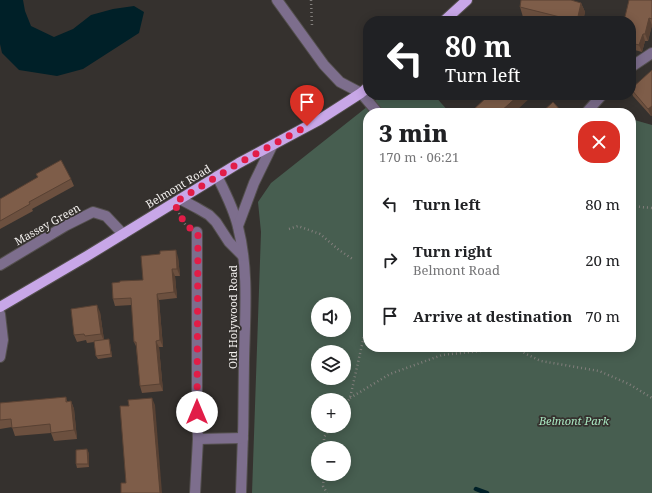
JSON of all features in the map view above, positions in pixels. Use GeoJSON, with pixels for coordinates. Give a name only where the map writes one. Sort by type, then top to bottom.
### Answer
{"type":"FeatureCollection","features":[{"type":"Feature","properties":{"kind":"main road"},"geometry":{"type":"LineString","coordinates":[[449,16],[467,0]]}},
{"type":"Feature","properties":{"kind":"main road","name":"Belmont Road"},"geometry":{"type":"LineString","coordinates":[[0,307],[217,176],[319,120],[363,91]]}},
{"type":"Feature","properties":{"kind":"street"},"geometry":{"type":"LineString","coordinates":[[278,0],[324,65],[340,82],[363,90]]}},
{"type":"Feature","properties":{"kind":"street"},"geometry":{"type":"LineString","coordinates":[[636,64],[652,53]]}},
{"type":"Feature","properties":{"kind":"street"},"geometry":{"type":"LineString","coordinates":[[590,108],[598,100]]}},
{"type":"Feature","properties":{"kind":"street"},"geometry":{"type":"LineString","coordinates":[[238,226],[254,183],[272,146]]}},
{"type":"Feature","properties":{"kind":"street","name":"Old Holywood Road"},"geometry":{"type":"LineString","coordinates":[[217,176],[228,197],[238,226],[244,256],[246,285],[241,493]]}},
{"type":"Feature","properties":{"kind":"street"},"geometry":{"type":"LineString","coordinates":[[177,201],[197,208],[209,215],[216,222],[229,242],[244,256]]}},
{"type":"Feature","properties":{"kind":"street","name":"Massey Green"},"geometry":{"type":"LineString","coordinates":[[0,265],[65,226],[93,212],[106,216],[123,234]]}},
{"type":"Feature","properties":{"kind":"street"},"geometry":{"type":"LineString","coordinates":[[195,493],[198,439],[198,232]]}},
{"type":"Feature","properties":{"kind":"street"},"geometry":{"type":"LineString","coordinates":[[0,314],[3,340],[0,357]]}},
{"type":"Feature","properties":{"kind":"street"},"geometry":{"type":"LineString","coordinates":[[198,439],[243,438]]}},
{"type":"Feature","properties":{"kind":"path"},"geometry":{"type":"LineString","coordinates":[[177,201],[186,226],[198,232]]}},
{"type":"Feature","properties":{"kind":"path"},"geometry":{"type":"LineString","coordinates":[[636,206],[652,208]]}},
{"type":"Feature","properties":{"kind":"path"},"geometry":{"type":"LineString","coordinates":[[289,229],[298,226],[320,234],[338,250],[354,260]]}},
{"type":"Feature","properties":{"kind":"path"},"geometry":{"type":"LineString","coordinates":[[351,394],[363,340]]}},
{"type":"Feature","properties":{"kind":"path"},"geometry":{"type":"LineString","coordinates":[[351,397],[390,374],[442,355],[470,352]]}},
{"type":"Feature","properties":{"kind":"path"},"geometry":{"type":"LineString","coordinates":[[524,352],[541,361],[599,371],[629,384],[652,398]]}},
{"type":"Feature","properties":{"kind":"path"},"geometry":{"type":"LineString","coordinates":[[324,481],[324,486],[327,493]]}},
{"type":"Feature","properties":{"kind":"green space","name":"Belmont Park"},"geometry":{"type":"Polygon","coordinates":[[[376,100],[438,100],[446,108],[366,108],[376,100]]]}},
{"type":"Feature","properties":{"kind":"green space","name":"Belmont Park"},"geometry":{"type":"Polygon","coordinates":[[[363,110],[363,352],[636,352],[636,120],[652,125],[652,493],[252,493],[261,232],[258,202],[271,183],[363,110]]]}},
{"type":"Feature","properties":{"kind":"water"},"geometry":{"type":"Polygon","coordinates":[[[0,0],[23,0],[25,11],[31,26],[54,37],[73,29],[91,15],[113,9],[134,6],[144,12],[139,33],[83,69],[57,76],[19,70],[2,53],[0,44],[0,0]]]}},
{"type":"Feature","properties":{"kind":"building"},"geometry":{"type":"Polygon","coordinates":[[[521,0],[571,0],[581,3],[578,16],[556,16],[520,7],[521,0]]]}},
{"type":"Feature","properties":{"kind":"building"},"geometry":{"type":"Polygon","coordinates":[[[629,0],[652,0],[652,19],[649,18],[645,34],[643,34],[639,45],[636,44],[636,16],[625,16],[629,0]]]}},
{"type":"Feature","properties":{"kind":"building"},"geometry":{"type":"Polygon","coordinates":[[[652,70],[652,106],[648,109],[636,95],[636,84],[652,70]]]}},
{"type":"Feature","properties":{"kind":"building"},"geometry":{"type":"Polygon","coordinates":[[[484,100],[513,100],[505,108],[475,108],[484,100]]]}},
{"type":"Feature","properties":{"kind":"building"},"geometry":{"type":"Polygon","coordinates":[[[553,102],[558,108],[546,108],[553,102]]]}},
{"type":"Feature","properties":{"kind":"building"},"geometry":{"type":"Polygon","coordinates":[[[61,160],[71,179],[29,202],[30,204],[0,221],[0,199],[38,177],[36,174],[61,160]]]}},
{"type":"Feature","properties":{"kind":"building"},"geometry":{"type":"Polygon","coordinates":[[[176,250],[177,269],[172,269],[174,292],[157,294],[160,340],[156,341],[160,384],[140,386],[136,342],[134,342],[131,298],[113,299],[112,283],[120,281],[143,280],[141,256],[160,254],[160,251],[176,250]]]}},
{"type":"Feature","properties":{"kind":"building"},"geometry":{"type":"Polygon","coordinates":[[[97,305],[101,334],[85,336],[84,334],[74,335],[71,309],[97,305]]]}},
{"type":"Feature","properties":{"kind":"building"},"geometry":{"type":"Polygon","coordinates":[[[109,339],[111,354],[96,356],[94,341],[109,339]]]}},
{"type":"Feature","properties":{"kind":"building"},"geometry":{"type":"Polygon","coordinates":[[[66,397],[66,402],[71,401],[74,430],[51,433],[50,424],[12,428],[11,419],[0,420],[0,403],[66,397]]]}},
{"type":"Feature","properties":{"kind":"building"},"geometry":{"type":"Polygon","coordinates":[[[152,398],[160,493],[121,493],[121,483],[126,483],[120,406],[129,406],[128,400],[152,398]]]}},
{"type":"Feature","properties":{"kind":"building"},"geometry":{"type":"Polygon","coordinates":[[[87,449],[88,464],[76,464],[76,450],[87,449]]]}},
{"type":"Feature","properties":{"kind":"waterway"},"geometry":{"type":"LineString","coordinates":[[476,489],[487,493]]}},
{"type":"Feature","properties":{"kind":"route"},"geometry":{"type":"LineString","coordinates":[[197,412],[198,232],[186,226],[174,203],[239,163],[307,126]]}}]}
